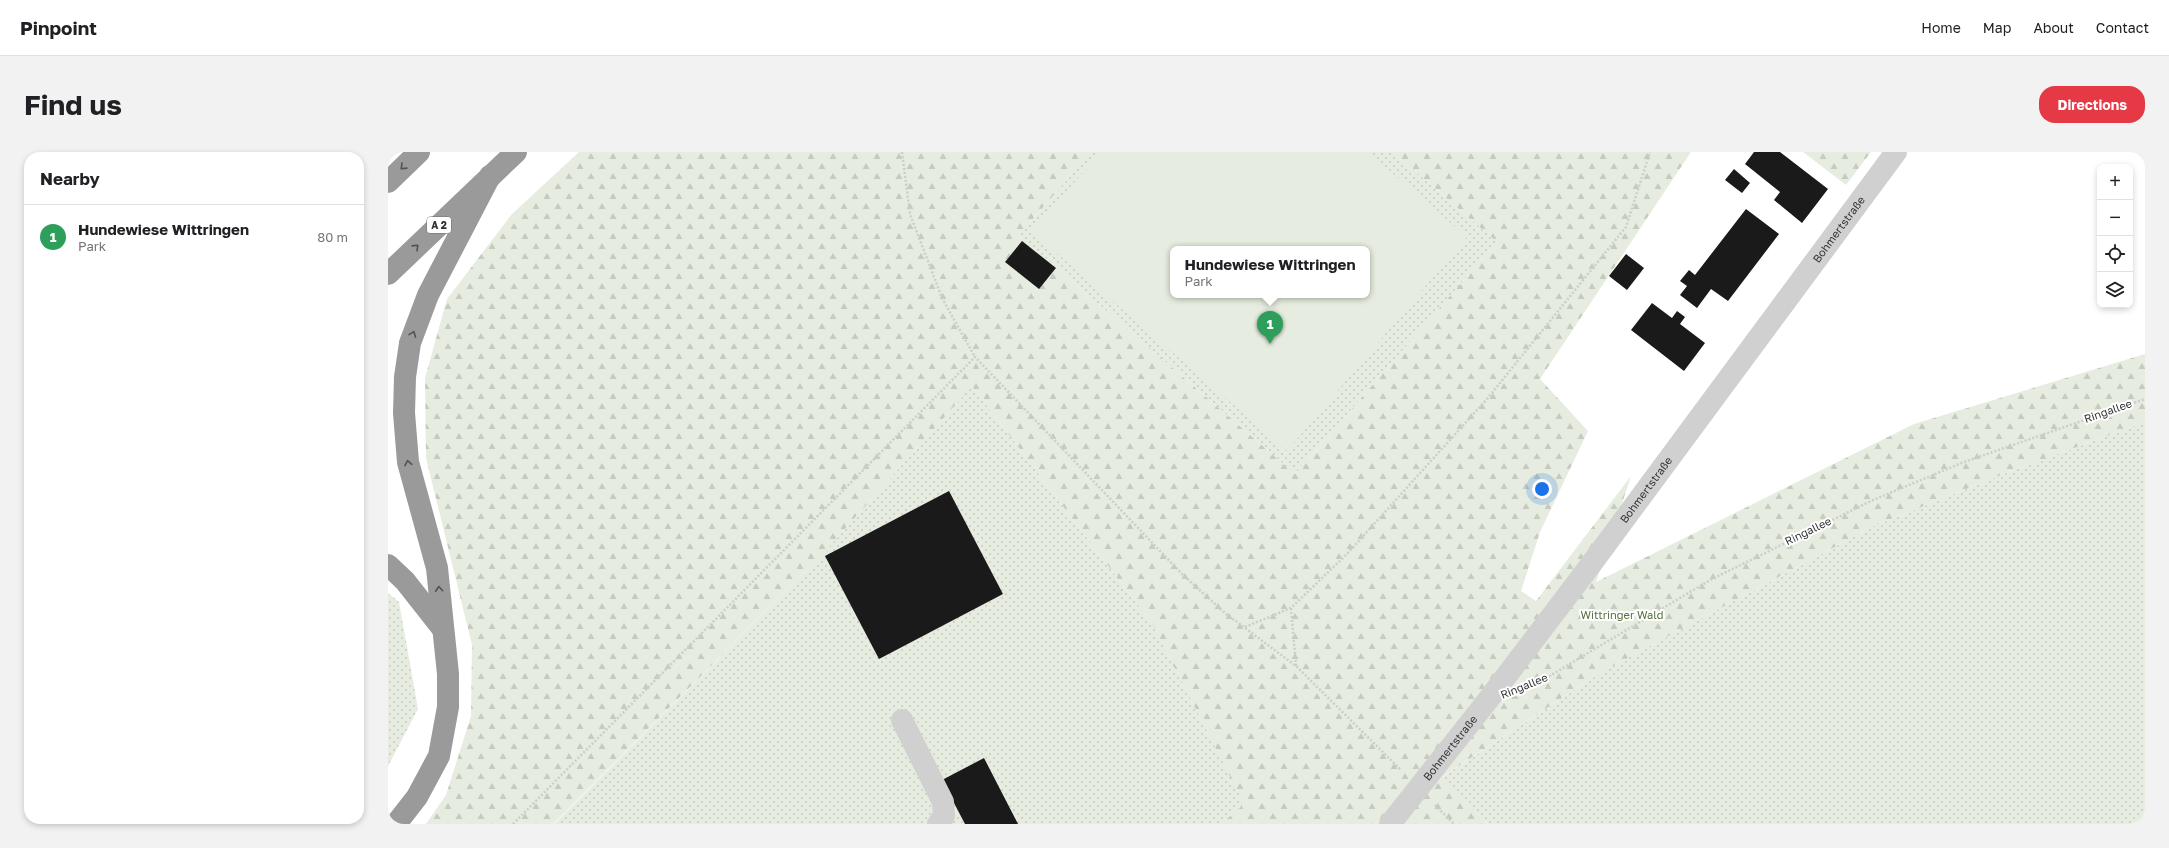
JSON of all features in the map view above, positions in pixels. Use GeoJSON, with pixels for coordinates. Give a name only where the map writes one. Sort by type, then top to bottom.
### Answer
{"type":"FeatureCollection","features":[{"type":"Feature","properties":{"kind":"highway"},"geometry":{"type":"LineString","coordinates":[[388,182],[419,152]]}},
{"type":"Feature","properties":{"kind":"highway","name":"A 2"},"geometry":{"type":"LineString","coordinates":[[388,274],[516,152]]}},
{"type":"Feature","properties":{"kind":"highway"},"geometry":{"type":"LineString","coordinates":[[396,824],[417,797],[439,756],[448,707],[448,674],[442,628],[437,568],[408,462],[404,414],[405,377],[410,343],[428,295],[490,176]]}},
{"type":"Feature","properties":{"kind":"highway"},"geometry":{"type":"LineString","coordinates":[[388,565],[405,581],[442,628]]}},
{"type":"Feature","properties":{"kind":"street","name":"Bohmertstraße"},"geometry":{"type":"LineString","coordinates":[[1390,824],[1589,567],[1896,152]]}},
{"type":"Feature","properties":{"kind":"street"},"geometry":{"type":"LineString","coordinates":[[902,720],[943,802],[944,816],[938,824]]}},
{"type":"Feature","properties":{"kind":"path"},"geometry":{"type":"LineString","coordinates":[[902,152],[910,214],[942,298],[975,357],[1182,575],[1225,613],[1296,666],[1419,788]]}},
{"type":"Feature","properties":{"kind":"path"},"geometry":{"type":"LineString","coordinates":[[1245,627],[1291,608],[1347,554],[1487,398],[1626,227],[1650,152]]}},
{"type":"Feature","properties":{"kind":"path"},"geometry":{"type":"LineString","coordinates":[[513,824],[975,357]]}},
{"type":"Feature","properties":{"kind":"path","name":"Ringallee"},"geometry":{"type":"LineString","coordinates":[[1529,685],[1543,680],[1710,580],[1873,500],[1964,462],[2145,399]]}},
{"type":"Feature","properties":{"kind":"path"},"geometry":{"type":"LineString","coordinates":[[1291,608],[1296,666]]}},
{"type":"Feature","properties":{"kind":"green space","name":"Wittringer Wald"},"geometry":{"type":"Polygon","coordinates":[[[579,152],[1091,152],[1019,235],[1295,474],[1497,242],[1393,152],[1691,152],[1540,379],[1588,431],[1540,532],[1521,591],[1536,601],[1631,476],[1596,582],[1914,424],[2145,354],[2145,422],[2001,475],[1874,526],[1603,671],[1442,777],[1488,824],[1221,824],[1244,804],[1153,625],[972,386],[820,557],[553,824],[426,824],[446,795],[471,716],[472,645],[426,458],[425,378],[447,299],[512,214],[579,152]]]}},
{"type":"Feature","properties":{"kind":"green space"},"geometry":{"type":"Polygon","coordinates":[[[1091,152],[1393,152],[1497,242],[1295,474],[1019,235],[1091,152]]]}},
{"type":"Feature","properties":{"kind":"green space"},"geometry":{"type":"Polygon","coordinates":[[[1101,152],[1368,152],[1467,237],[1287,451],[1031,231],[1101,152]]]}},
{"type":"Feature","properties":{"kind":"green space"},"geometry":{"type":"Polygon","coordinates":[[[1803,152],[1871,152],[1846,185],[1803,152]]]}},
{"type":"Feature","properties":{"kind":"green space"},"geometry":{"type":"Polygon","coordinates":[[[972,386],[1153,625],[1245,804],[1221,824],[554,824],[820,557],[972,386]]]}},
{"type":"Feature","properties":{"kind":"green space"},"geometry":{"type":"Polygon","coordinates":[[[2145,422],[2145,824],[1488,824],[1441,778],[1603,671],[1874,526],[2001,475],[2145,422]]]}},
{"type":"Feature","properties":{"kind":"green space"},"geometry":{"type":"Polygon","coordinates":[[[388,593],[399,602],[418,709],[388,766],[388,593]]]}},
{"type":"Feature","properties":{"kind":"building"},"geometry":{"type":"Polygon","coordinates":[[[1754,152],[1780,152],[1828,189],[1802,223],[1774,200],[1780,192],[1745,164],[1754,152]]]}},
{"type":"Feature","properties":{"kind":"building"},"geometry":{"type":"Polygon","coordinates":[[[1734,169],[1750,183],[1742,193],[1725,180],[1734,169]]]}},
{"type":"Feature","properties":{"kind":"building"},"geometry":{"type":"Polygon","coordinates":[[[1746,209],[1779,234],[1728,301],[1711,289],[1697,308],[1680,295],[1687,286],[1680,281],[1689,270],[1695,275],[1746,209]]]}},
{"type":"Feature","properties":{"kind":"building"},"geometry":{"type":"Polygon","coordinates":[[[1022,241],[1056,268],[1039,289],[1005,262],[1022,241]]]}},
{"type":"Feature","properties":{"kind":"building"},"geometry":{"type":"Polygon","coordinates":[[[1626,254],[1644,268],[1627,290],[1609,276],[1626,254]]]}},
{"type":"Feature","properties":{"kind":"building"},"geometry":{"type":"Polygon","coordinates":[[[1652,303],[1672,318],[1677,311],[1685,317],[1680,324],[1705,343],[1684,371],[1631,330],[1652,303]]]}},
{"type":"Feature","properties":{"kind":"building"},"geometry":{"type":"Polygon","coordinates":[[[949,491],[1003,594],[879,659],[825,556],[949,491]]]}},
{"type":"Feature","properties":{"kind":"building"},"geometry":{"type":"Polygon","coordinates":[[[984,758],[1018,824],[965,824],[942,780],[984,758]]]}},
{"type":"Feature","properties":{"kind":"place","name":"Hundewiese Wittringen"},"geometry":{"type":"Point","coordinates":[1270,344]}}]}
